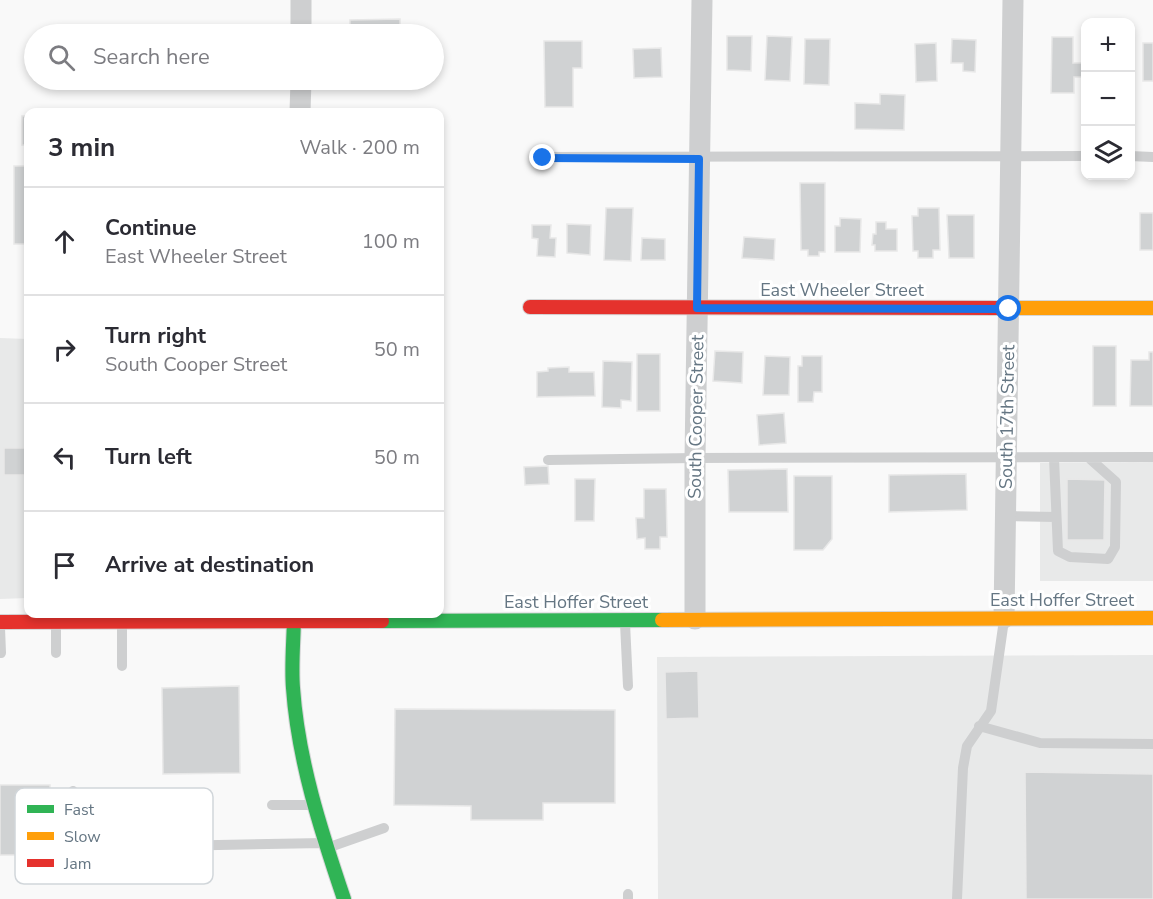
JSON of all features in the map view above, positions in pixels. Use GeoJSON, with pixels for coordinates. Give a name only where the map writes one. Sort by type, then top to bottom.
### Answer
{"type":"FeatureCollection","features":[{"type":"Feature","properties":{"kind":"street"},"geometry":{"type":"LineString","coordinates":[[301,0],[301,24]]}},
{"type":"Feature","properties":{"kind":"street","name":"South Cooper Street"},"geometry":{"type":"LineString","coordinates":[[695,619],[695,458],[702,0]]}},
{"type":"Feature","properties":{"kind":"street","name":"South 17th Street"},"geometry":{"type":"LineString","coordinates":[[1004,618],[1012,0]]}},
{"type":"Feature","properties":{"kind":"street"},"geometry":{"type":"LineString","coordinates":[[300,90],[300,108]]}},
{"type":"Feature","properties":{"kind":"street","name":"East Wheeler Street"},"geometry":{"type":"LineString","coordinates":[[531,307],[1153,308]]}},
{"type":"Feature","properties":{"kind":"street","name":"East Hoffer Street"},"geometry":{"type":"LineString","coordinates":[[0,622],[122,622],[260,618]]}},
{"type":"Feature","properties":{"kind":"street"},"geometry":{"type":"LineString","coordinates":[[294,618],[293,687],[300,746],[326,845],[344,899]]}},
{"type":"Feature","properties":{"kind":"street","name":"East Hoffer Street"},"geometry":{"type":"LineString","coordinates":[[444,618],[1153,618]]}},
{"type":"Feature","properties":{"kind":"lane"},"geometry":{"type":"LineString","coordinates":[[543,158],[1081,156]]}},
{"type":"Feature","properties":{"kind":"lane"},"geometry":{"type":"LineString","coordinates":[[1135,156],[1153,156]]}},
{"type":"Feature","properties":{"kind":"lane"},"geometry":{"type":"LineString","coordinates":[[548,460],[1153,457]]}},
{"type":"Feature","properties":{"kind":"lane"},"geometry":{"type":"LineString","coordinates":[[1054,458],[1058,551],[1070,557],[1108,559],[1115,547],[1116,482],[1089,458]]}},
{"type":"Feature","properties":{"kind":"lane"},"geometry":{"type":"LineString","coordinates":[[1006,516],[1056,517]]}},
{"type":"Feature","properties":{"kind":"lane"},"geometry":{"type":"LineString","coordinates":[[957,899],[963,768],[967,746],[991,711],[1004,618]]}},
{"type":"Feature","properties":{"kind":"lane"},"geometry":{"type":"LineString","coordinates":[[625,619],[628,686]]}},
{"type":"Feature","properties":{"kind":"lane"},"geometry":{"type":"LineString","coordinates":[[56,622],[56,653]]}},
{"type":"Feature","properties":{"kind":"lane"},"geometry":{"type":"LineString","coordinates":[[122,622],[122,666]]}},
{"type":"Feature","properties":{"kind":"lane"},"geometry":{"type":"LineString","coordinates":[[0,628],[1,654]]}},
{"type":"Feature","properties":{"kind":"lane"},"geometry":{"type":"LineString","coordinates":[[979,726],[1040,743],[1153,744]]}},
{"type":"Feature","properties":{"kind":"lane"},"geometry":{"type":"LineString","coordinates":[[272,805],[315,805]]}},
{"type":"Feature","properties":{"kind":"lane"},"geometry":{"type":"LineString","coordinates":[[213,846],[326,845],[384,828]]}},
{"type":"Feature","properties":{"kind":"shaded area"},"geometry":{"type":"Polygon","coordinates":[[[0,338],[24,339],[24,598],[0,599],[0,338]]]}},
{"type":"Feature","properties":{"kind":"shaded area"},"geometry":{"type":"Polygon","coordinates":[[[1153,462],[1153,581],[1040,581],[1040,463],[1153,462]]]}},
{"type":"Feature","properties":{"kind":"shaded area"},"geometry":{"type":"Polygon","coordinates":[[[1153,655],[1153,899],[658,899],[657,657],[1153,655]]]}},
{"type":"Feature","properties":{"kind":"building"},"geometry":{"type":"Polygon","coordinates":[[[400,19],[400,24],[350,24],[350,20],[400,19]]]}},
{"type":"Feature","properties":{"kind":"building"},"geometry":{"type":"Polygon","coordinates":[[[727,36],[752,36],[751,71],[727,70],[727,36]]]}},
{"type":"Feature","properties":{"kind":"building"},"geometry":{"type":"Polygon","coordinates":[[[767,36],[792,37],[790,81],[765,80],[767,36]]]}},
{"type":"Feature","properties":{"kind":"building"},"geometry":{"type":"Polygon","coordinates":[[[1052,37],[1073,37],[1073,63],[1081,63],[1081,77],[1074,77],[1074,93],[1051,93],[1052,37]]]}},
{"type":"Feature","properties":{"kind":"building"},"geometry":{"type":"Polygon","coordinates":[[[805,39],[830,39],[829,85],[804,84],[805,39]]]}},
{"type":"Feature","properties":{"kind":"building"},"geometry":{"type":"Polygon","coordinates":[[[952,39],[976,40],[975,72],[963,71],[963,63],[951,63],[952,39]]]}},
{"type":"Feature","properties":{"kind":"building"},"geometry":{"type":"Polygon","coordinates":[[[544,41],[582,41],[582,68],[573,68],[573,107],[545,107],[544,41]]]}},
{"type":"Feature","properties":{"kind":"building"},"geometry":{"type":"Polygon","coordinates":[[[936,43],[937,81],[916,82],[915,44],[936,43]]]}},
{"type":"Feature","properties":{"kind":"building"},"geometry":{"type":"Polygon","coordinates":[[[1143,43],[1153,43],[1153,81],[1143,81],[1143,43]]]}},
{"type":"Feature","properties":{"kind":"building"},"geometry":{"type":"Polygon","coordinates":[[[661,48],[662,77],[634,78],[633,49],[661,48]]]}},
{"type":"Feature","properties":{"kind":"building"},"geometry":{"type":"Polygon","coordinates":[[[880,94],[905,95],[904,130],[855,129],[855,103],[880,104],[880,94]]]}},
{"type":"Feature","properties":{"kind":"building"},"geometry":{"type":"Polygon","coordinates":[[[22,116],[24,116],[24,145],[22,145],[22,116]]]}},
{"type":"Feature","properties":{"kind":"building"},"geometry":{"type":"Polygon","coordinates":[[[14,166],[24,166],[24,244],[14,244],[14,166]]]}},
{"type":"Feature","properties":{"kind":"building"},"geometry":{"type":"Polygon","coordinates":[[[800,183],[825,183],[825,252],[819,252],[819,256],[808,256],[808,250],[801,250],[800,183]]]}},
{"type":"Feature","properties":{"kind":"building"},"geometry":{"type":"Polygon","coordinates":[[[606,208],[633,208],[631,261],[604,260],[606,208]]]}},
{"type":"Feature","properties":{"kind":"building"},"geometry":{"type":"Polygon","coordinates":[[[918,208],[939,208],[940,250],[933,250],[933,258],[918,258],[918,251],[913,251],[912,216],[918,216],[918,208]]]}},
{"type":"Feature","properties":{"kind":"building"},"geometry":{"type":"Polygon","coordinates":[[[1140,213],[1153,213],[1153,250],[1140,250],[1140,213]]]}},
{"type":"Feature","properties":{"kind":"building"},"geometry":{"type":"Polygon","coordinates":[[[947,215],[974,215],[974,258],[949,258],[947,215]]]}},
{"type":"Feature","properties":{"kind":"building"},"geometry":{"type":"Polygon","coordinates":[[[840,218],[861,219],[860,252],[835,252],[835,226],[840,226],[840,218]]]}},
{"type":"Feature","properties":{"kind":"building"},"geometry":{"type":"Polygon","coordinates":[[[876,222],[886,222],[886,229],[897,229],[897,251],[875,251],[875,245],[872,245],[873,234],[876,234],[876,222]]]}},
{"type":"Feature","properties":{"kind":"building"},"geometry":{"type":"Polygon","coordinates":[[[567,224],[591,225],[590,255],[567,253],[567,224]]]}},
{"type":"Feature","properties":{"kind":"building"},"geometry":{"type":"Polygon","coordinates":[[[532,225],[551,225],[550,238],[556,238],[555,257],[537,256],[538,239],[532,238],[532,225]]]}},
{"type":"Feature","properties":{"kind":"building"},"geometry":{"type":"Polygon","coordinates":[[[744,237],[775,239],[774,260],[742,258],[744,237]]]}},
{"type":"Feature","properties":{"kind":"building"},"geometry":{"type":"Polygon","coordinates":[[[642,238],[665,239],[665,260],[641,260],[642,238]]]}},
{"type":"Feature","properties":{"kind":"building"},"geometry":{"type":"Polygon","coordinates":[[[1093,346],[1116,346],[1116,406],[1093,406],[1093,346]]]}},
{"type":"Feature","properties":{"kind":"building"},"geometry":{"type":"Polygon","coordinates":[[[715,351],[743,352],[742,383],[713,381],[715,351]]]}},
{"type":"Feature","properties":{"kind":"building"},"geometry":{"type":"Polygon","coordinates":[[[1149,352],[1153,352],[1153,406],[1130,406],[1131,360],[1149,360],[1149,352]]]}},
{"type":"Feature","properties":{"kind":"building"},"geometry":{"type":"Polygon","coordinates":[[[637,354],[660,354],[660,411],[637,411],[637,354]]]}},
{"type":"Feature","properties":{"kind":"building"},"geometry":{"type":"Polygon","coordinates":[[[765,356],[790,357],[789,395],[763,395],[765,356]]]}},
{"type":"Feature","properties":{"kind":"building"},"geometry":{"type":"Polygon","coordinates":[[[802,356],[822,356],[822,392],[814,392],[813,402],[798,402],[798,366],[802,366],[802,356]]]}},
{"type":"Feature","properties":{"kind":"building"},"geometry":{"type":"Polygon","coordinates":[[[603,361],[632,362],[631,401],[621,400],[621,408],[602,407],[603,361]]]}},
{"type":"Feature","properties":{"kind":"building"},"geometry":{"type":"Polygon","coordinates":[[[569,367],[569,372],[594,372],[595,396],[537,397],[537,372],[548,371],[548,368],[569,367]]]}},
{"type":"Feature","properties":{"kind":"building"},"geometry":{"type":"Polygon","coordinates":[[[784,413],[786,443],[759,445],[757,415],[784,413]]]}},
{"type":"Feature","properties":{"kind":"building"},"geometry":{"type":"Polygon","coordinates":[[[4,448],[24,448],[24,475],[4,475],[4,448]]]}},
{"type":"Feature","properties":{"kind":"building"},"geometry":{"type":"Polygon","coordinates":[[[548,466],[549,484],[525,485],[524,467],[548,466]]]}},
{"type":"Feature","properties":{"kind":"building"},"geometry":{"type":"Polygon","coordinates":[[[787,469],[788,512],[729,512],[728,470],[787,469]]]}},
{"type":"Feature","properties":{"kind":"building"},"geometry":{"type":"Polygon","coordinates":[[[966,474],[967,510],[889,512],[889,475],[966,474]]]}},
{"type":"Feature","properties":{"kind":"building"},"geometry":{"type":"Polygon","coordinates":[[[794,476],[832,476],[832,539],[823,550],[794,550],[794,476]]]}},
{"type":"Feature","properties":{"kind":"building"},"geometry":{"type":"Polygon","coordinates":[[[575,479],[595,479],[594,521],[575,521],[575,479]]]}},
{"type":"Feature","properties":{"kind":"building"},"geometry":{"type":"Polygon","coordinates":[[[1067,479],[1105,480],[1104,540],[1067,540],[1067,479]]]}},
{"type":"Feature","properties":{"kind":"building"},"geometry":{"type":"Polygon","coordinates":[[[644,489],[666,489],[667,537],[660,537],[660,549],[645,549],[645,538],[637,539],[636,518],[644,518],[644,489]]]}},
{"type":"Feature","properties":{"kind":"building"},"geometry":{"type":"Polygon","coordinates":[[[698,671],[699,718],[666,719],[665,672],[698,671]]]}},
{"type":"Feature","properties":{"kind":"building"},"geometry":{"type":"Polygon","coordinates":[[[239,686],[240,773],[163,774],[162,688],[239,686]]]}},
{"type":"Feature","properties":{"kind":"building"},"geometry":{"type":"Polygon","coordinates":[[[395,709],[615,710],[615,803],[543,803],[543,820],[471,820],[471,806],[394,805],[395,709]]]}},
{"type":"Feature","properties":{"kind":"building"},"geometry":{"type":"Polygon","coordinates":[[[1025,772],[1153,774],[1153,899],[1026,899],[1025,772]]]}},
{"type":"Feature","properties":{"kind":"building"},"geometry":{"type":"Polygon","coordinates":[[[0,785],[50,785],[50,788],[15,788],[15,855],[0,855],[0,785]]]}},
{"type":"Feature","properties":{"kind":"traffic: fast"},"geometry":{"type":"LineString","coordinates":[[294,618],[292,679],[300,742],[319,821],[344,899]]}},
{"type":"Feature","properties":{"kind":"traffic: fast"},"geometry":{"type":"LineString","coordinates":[[382,621],[662,620]]}},
{"type":"Feature","properties":{"kind":"traffic: slow"},"geometry":{"type":"LineString","coordinates":[[1005,308],[1153,308]]}},
{"type":"Feature","properties":{"kind":"traffic: slow"},"geometry":{"type":"LineString","coordinates":[[662,620],[1153,618]]}},
{"type":"Feature","properties":{"kind":"traffic: jam"},"geometry":{"type":"LineString","coordinates":[[530,307],[1005,308]]}},
{"type":"Feature","properties":{"kind":"traffic: jam"},"geometry":{"type":"LineString","coordinates":[[0,622],[382,621]]}},
{"type":"Feature","properties":{"kind":"route"},"geometry":{"type":"LineString","coordinates":[[543,158],[699,159],[697,308],[1009,309]]}}]}
